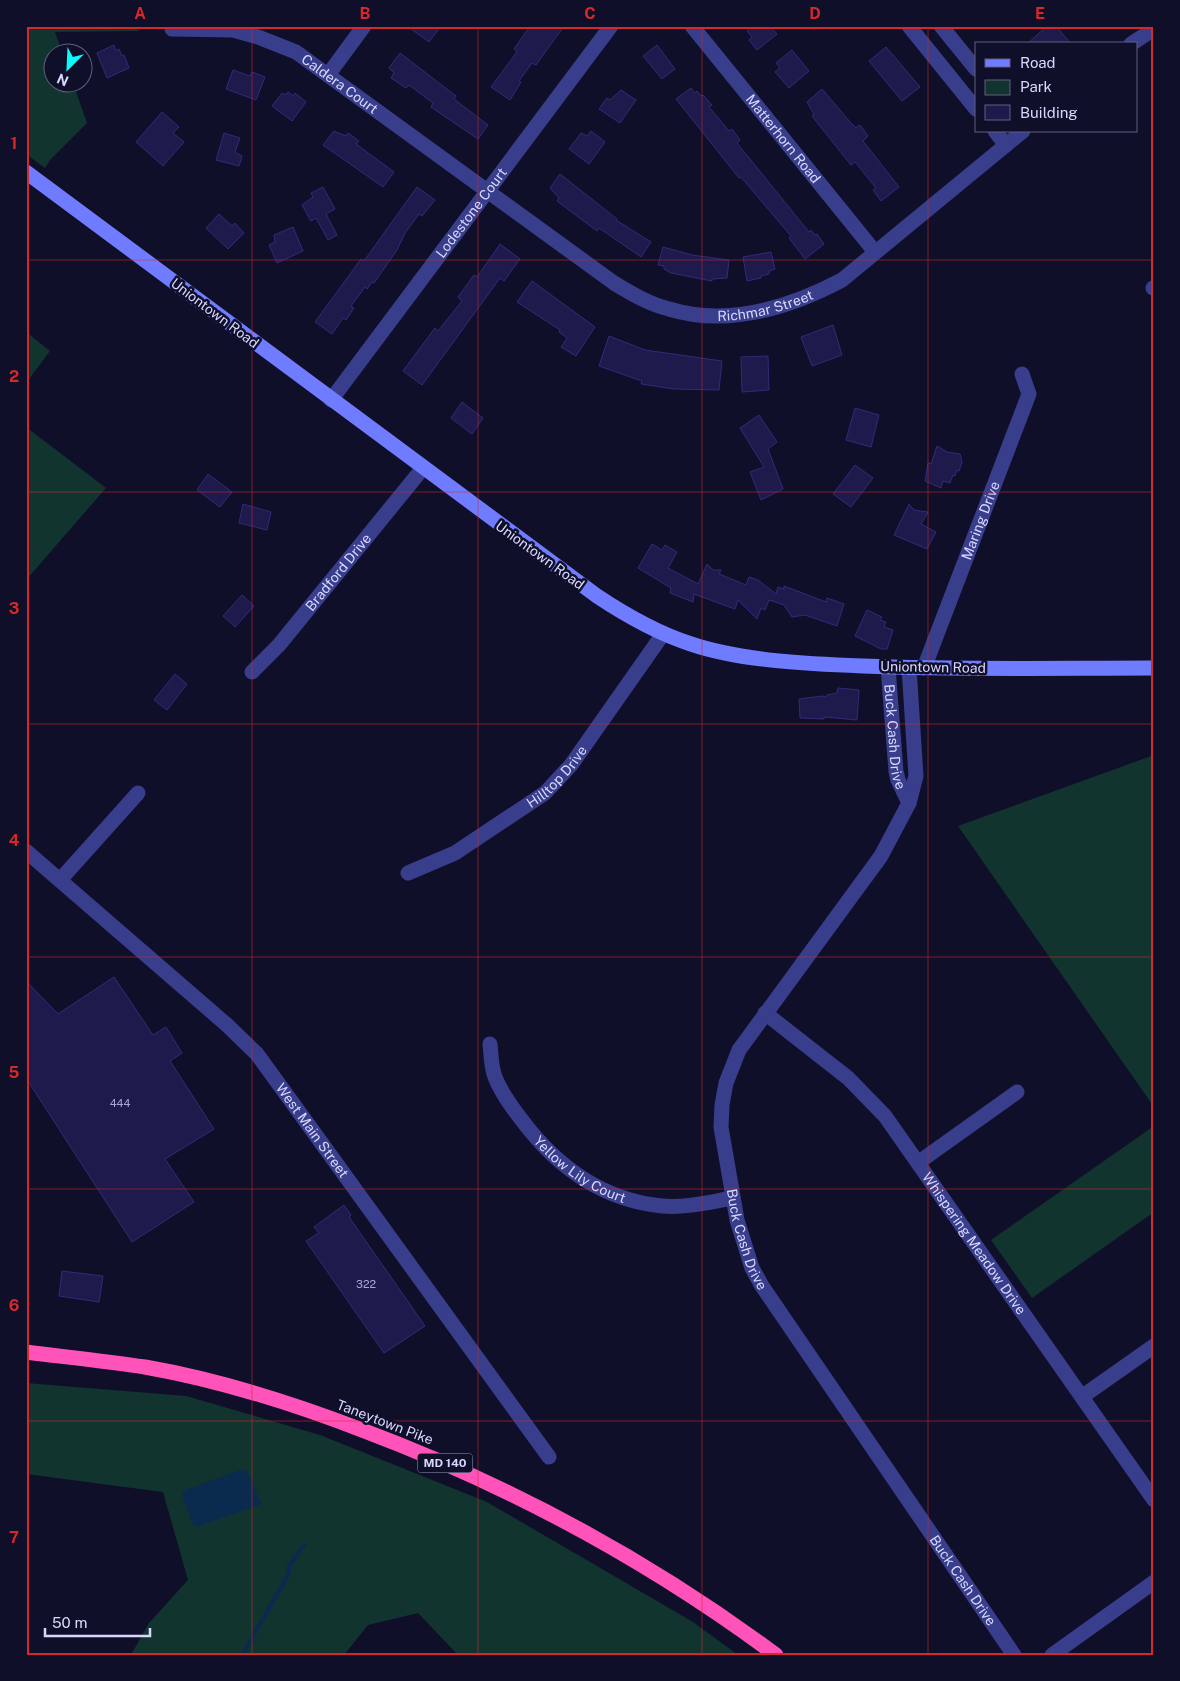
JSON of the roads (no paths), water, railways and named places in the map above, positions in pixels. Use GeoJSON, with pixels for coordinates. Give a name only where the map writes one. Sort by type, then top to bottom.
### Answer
{"type":"FeatureCollection","features":[{"type":"Feature","properties":{"kind":"highway","name":"Taneytown Pike"},"geometry":{"type":"LineString","coordinates":[[26,1352],[145,1368],[204,1380],[277,1400],[420,1451],[501,1488],[617,1548],[695,1597],[776,1655]]}},
{"type":"Feature","properties":{"kind":"main road","name":"Uniontown Road"},"geometry":{"type":"LineString","coordinates":[[26,172],[422,468],[597,596],[640,623],[663,634],[692,645],[744,655],[822,664],[916,668],[1154,668]]}},
{"type":"Feature","properties":{"kind":"street"},"geometry":{"type":"LineString","coordinates":[[328,75],[364,26]]}},
{"type":"Feature","properties":{"kind":"street","name":"Lodestone Court"},"geometry":{"type":"LineString","coordinates":[[331,400],[611,26]]}},
{"type":"Feature","properties":{"kind":"street","name":"Matterhorn Road"},"geometry":{"type":"LineString","coordinates":[[692,26],[875,252]]}},
{"type":"Feature","properties":{"kind":"street"},"geometry":{"type":"LineString","coordinates":[[909,26],[975,108]]}},
{"type":"Feature","properties":{"kind":"street"},"geometry":{"type":"LineString","coordinates":[[941,26],[975,68]]}},
{"type":"Feature","properties":{"kind":"street","name":"Caldera Court"},"geometry":{"type":"LineString","coordinates":[[172,29],[233,30],[258,37],[296,52],[486,193]]}},
{"type":"Feature","properties":{"kind":"street"},"geometry":{"type":"LineString","coordinates":[[1134,42],[1154,30]]}},
{"type":"Feature","properties":{"kind":"street"},"geometry":{"type":"LineString","coordinates":[[996,132],[1006,145]]}},
{"type":"Feature","properties":{"kind":"street","name":"Richmar Street"},"geometry":{"type":"LineString","coordinates":[[486,193],[614,283],[642,299],[670,310],[706,315],[747,315],[809,298],[842,280],[1022,132]]}},
{"type":"Feature","properties":{"kind":"street","name":"Maring Drive"},"geometry":{"type":"LineString","coordinates":[[916,668],[1029,394],[1022,374]]}},
{"type":"Feature","properties":{"kind":"street","name":"Bradford Drive"},"geometry":{"type":"LineString","coordinates":[[252,672],[279,644],[422,468]]}},
{"type":"Feature","properties":{"kind":"street","name":"Hilltop Drive"},"geometry":{"type":"LineString","coordinates":[[408,873],[455,853],[545,792],[571,765],[663,634]]}},
{"type":"Feature","properties":{"kind":"street","name":"Buck Cash Drive"},"geometry":{"type":"LineString","coordinates":[[888,667],[896,771],[898,780],[909,803]]}},
{"type":"Feature","properties":{"kind":"street","name":"Buck Cash Drive"},"geometry":{"type":"LineString","coordinates":[[916,668],[916,776],[909,803],[881,856],[739,1050],[726,1083],[722,1105],[724,1151],[744,1245],[752,1268],[773,1306],[1014,1655]]}},
{"type":"Feature","properties":{"kind":"street"},"geometry":{"type":"LineString","coordinates":[[60,880],[138,792]]}},
{"type":"Feature","properties":{"kind":"street","name":"West Main Street"},"geometry":{"type":"LineString","coordinates":[[26,851],[227,1025],[257,1054],[549,1457]]}},
{"type":"Feature","properties":{"kind":"street","name":"Whispering Meadow Drive"},"geometry":{"type":"LineString","coordinates":[[765,1013],[848,1078],[890,1122],[1154,1500]]}},
{"type":"Feature","properties":{"kind":"street","name":"Yellow Lily Court"},"geometry":{"type":"LineString","coordinates":[[490,1044],[494,1074],[511,1107],[542,1146],[576,1175],[610,1193],[645,1203],[684,1206],[733,1198]]}},
{"type":"Feature","properties":{"kind":"street"},"geometry":{"type":"LineString","coordinates":[[919,1162],[1017,1092]]}},
{"type":"Feature","properties":{"kind":"street"},"geometry":{"type":"LineString","coordinates":[[1083,1396],[1154,1346]]}},
{"type":"Feature","properties":{"kind":"street"},"geometry":{"type":"LineString","coordinates":[[1052,1655],[1154,1582]]}},
{"type":"Feature","properties":{"kind":"water"},"geometry":{"type":"Polygon","coordinates":[[[243,1469],[248,1472],[261,1504],[197,1527],[192,1523],[182,1495],[185,1490],[243,1469]]]}},
{"type":"Feature","properties":{"kind":"waterway"},"geometry":{"type":"LineString","coordinates":[[242,1655],[289,1573],[289,1566],[304,1545]]}}]}
